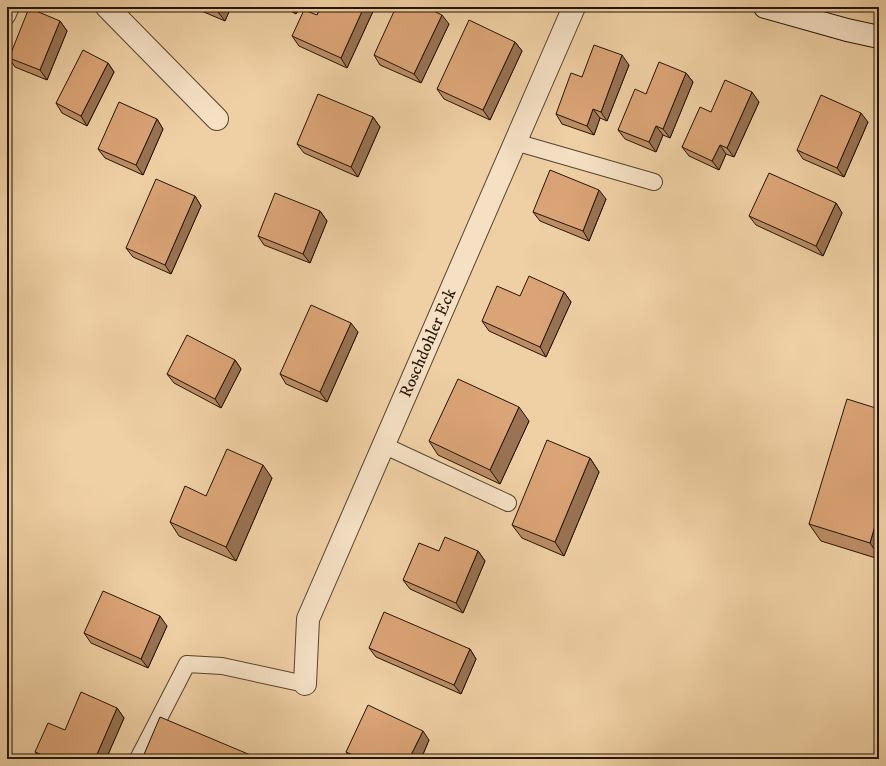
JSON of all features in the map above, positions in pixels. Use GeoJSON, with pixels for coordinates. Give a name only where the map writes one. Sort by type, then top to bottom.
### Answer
{"type":"FeatureCollection","features":[{"type":"Feature","properties":{"kind":"street"},"geometry":{"type":"LineString","coordinates":[[107,7],[217,119]]}},
{"type":"Feature","properties":{"kind":"street","name":"Roschdohler Eck"},"geometry":{"type":"LineString","coordinates":[[305,684],[308,619],[574,7]]}},
{"type":"Feature","properties":{"kind":"street"},"geometry":{"type":"LineString","coordinates":[[765,7],[847,30],[879,37]]}},
{"type":"Feature","properties":{"kind":"lane"},"geometry":{"type":"LineString","coordinates":[[7,16],[11,7]]}},
{"type":"Feature","properties":{"kind":"lane"},"geometry":{"type":"LineString","coordinates":[[515,142],[654,182]]}},
{"type":"Feature","properties":{"kind":"lane"},"geometry":{"type":"LineString","coordinates":[[383,445],[508,503]]}},
{"type":"Feature","properties":{"kind":"lane"},"geometry":{"type":"LineString","coordinates":[[138,759],[187,664],[222,666],[305,684]]}},
{"type":"Feature","properties":{"kind":"building"},"geometry":{"type":"Polygon","coordinates":[[[207,7],[220,7],[218,12],[207,7]]]}},
{"type":"Feature","properties":{"kind":"building"},"geometry":{"type":"Polygon","coordinates":[[[321,7],[364,7],[341,58],[292,36],[304,10],[317,15],[321,7]]]}},
{"type":"Feature","properties":{"kind":"building"},"geometry":{"type":"Polygon","coordinates":[[[396,7],[425,7],[442,15],[414,74],[374,55],[396,7]]]}},
{"type":"Feature","properties":{"kind":"building"},"geometry":{"type":"Polygon","coordinates":[[[29,8],[60,21],[40,70],[9,58],[29,8]]]}},
{"type":"Feature","properties":{"kind":"building"},"geometry":{"type":"Polygon","coordinates":[[[469,20],[515,42],[483,110],[437,89],[469,20]]]}},
{"type":"Feature","properties":{"kind":"building"},"geometry":{"type":"Polygon","coordinates":[[[594,45],[622,55],[601,112],[593,109],[587,126],[556,114],[571,73],[582,77],[594,45]]]}},
{"type":"Feature","properties":{"kind":"building"},"geometry":{"type":"Polygon","coordinates":[[[83,50],[108,63],[81,116],[56,103],[83,50]]]}},
{"type":"Feature","properties":{"kind":"building"},"geometry":{"type":"Polygon","coordinates":[[[659,62],[686,73],[663,129],[656,126],[649,142],[618,130],[635,89],[646,94],[659,62]]]}},
{"type":"Feature","properties":{"kind":"building"},"geometry":{"type":"Polygon","coordinates":[[[725,80],[752,92],[727,148],[720,145],[712,161],[682,147],[700,107],[711,112],[725,80]]]}},
{"type":"Feature","properties":{"kind":"building"},"geometry":{"type":"Polygon","coordinates":[[[318,94],[373,117],[351,167],[297,144],[318,94]]]}},
{"type":"Feature","properties":{"kind":"building"},"geometry":{"type":"Polygon","coordinates":[[[821,95],[861,113],[837,168],[797,150],[821,95]]]}},
{"type":"Feature","properties":{"kind":"building"},"geometry":{"type":"Polygon","coordinates":[[[119,102],[157,119],[136,165],[98,149],[119,102]]]}},
{"type":"Feature","properties":{"kind":"building"},"geometry":{"type":"Polygon","coordinates":[[[550,170],[599,190],[583,231],[533,212],[550,170]]]}},
{"type":"Feature","properties":{"kind":"building"},"geometry":{"type":"Polygon","coordinates":[[[769,173],[836,203],[816,246],[749,216],[769,173]]]}},
{"type":"Feature","properties":{"kind":"building"},"geometry":{"type":"Polygon","coordinates":[[[156,179],[195,196],[165,265],[126,248],[156,179]]]}},
{"type":"Feature","properties":{"kind":"building"},"geometry":{"type":"Polygon","coordinates":[[[275,193],[320,211],[303,254],[258,236],[275,193]]]}},
{"type":"Feature","properties":{"kind":"building"},"geometry":{"type":"Polygon","coordinates":[[[529,276],[564,292],[540,347],[482,321],[497,286],[520,296],[529,276]]]}},
{"type":"Feature","properties":{"kind":"building"},"geometry":{"type":"Polygon","coordinates":[[[311,305],[351,323],[320,392],[280,374],[311,305]]]}},
{"type":"Feature","properties":{"kind":"building"},"geometry":{"type":"Polygon","coordinates":[[[187,335],[235,360],[215,399],[167,374],[187,335]]]}},
{"type":"Feature","properties":{"kind":"building"},"geometry":{"type":"Polygon","coordinates":[[[458,379],[519,407],[490,470],[429,441],[458,379]]]}},
{"type":"Feature","properties":{"kind":"building"},"geometry":{"type":"Polygon","coordinates":[[[847,399],[879,409],[879,512],[870,543],[809,524],[847,399]]]}},
{"type":"Feature","properties":{"kind":"building"},"geometry":{"type":"Polygon","coordinates":[[[547,440],[590,458],[555,542],[512,525],[547,440]]]}},
{"type":"Feature","properties":{"kind":"building"},"geometry":{"type":"Polygon","coordinates":[[[227,449],[263,465],[226,547],[170,522],[185,486],[206,496],[227,449]]]}},
{"type":"Feature","properties":{"kind":"building"},"geometry":{"type":"Polygon","coordinates":[[[445,537],[478,551],[456,603],[403,580],[419,543],[439,551],[445,537]]]}},
{"type":"Feature","properties":{"kind":"building"},"geometry":{"type":"Polygon","coordinates":[[[103,591],[160,616],[141,659],[84,633],[103,591]]]}},
{"type":"Feature","properties":{"kind":"building"},"geometry":{"type":"Polygon","coordinates":[[[384,612],[470,649],[454,685],[369,648],[384,612]]]}},
{"type":"Feature","properties":{"kind":"building"},"geometry":{"type":"Polygon","coordinates":[[[81,692],[117,708],[95,759],[52,759],[35,752],[48,723],[65,730],[81,692]]]}},
{"type":"Feature","properties":{"kind":"building"},"geometry":{"type":"Polygon","coordinates":[[[368,705],[423,731],[409,759],[361,759],[346,752],[368,705]]]}},
{"type":"Feature","properties":{"kind":"building"},"geometry":{"type":"Polygon","coordinates":[[[160,717],[260,759],[142,759],[160,717]]]}}]}
